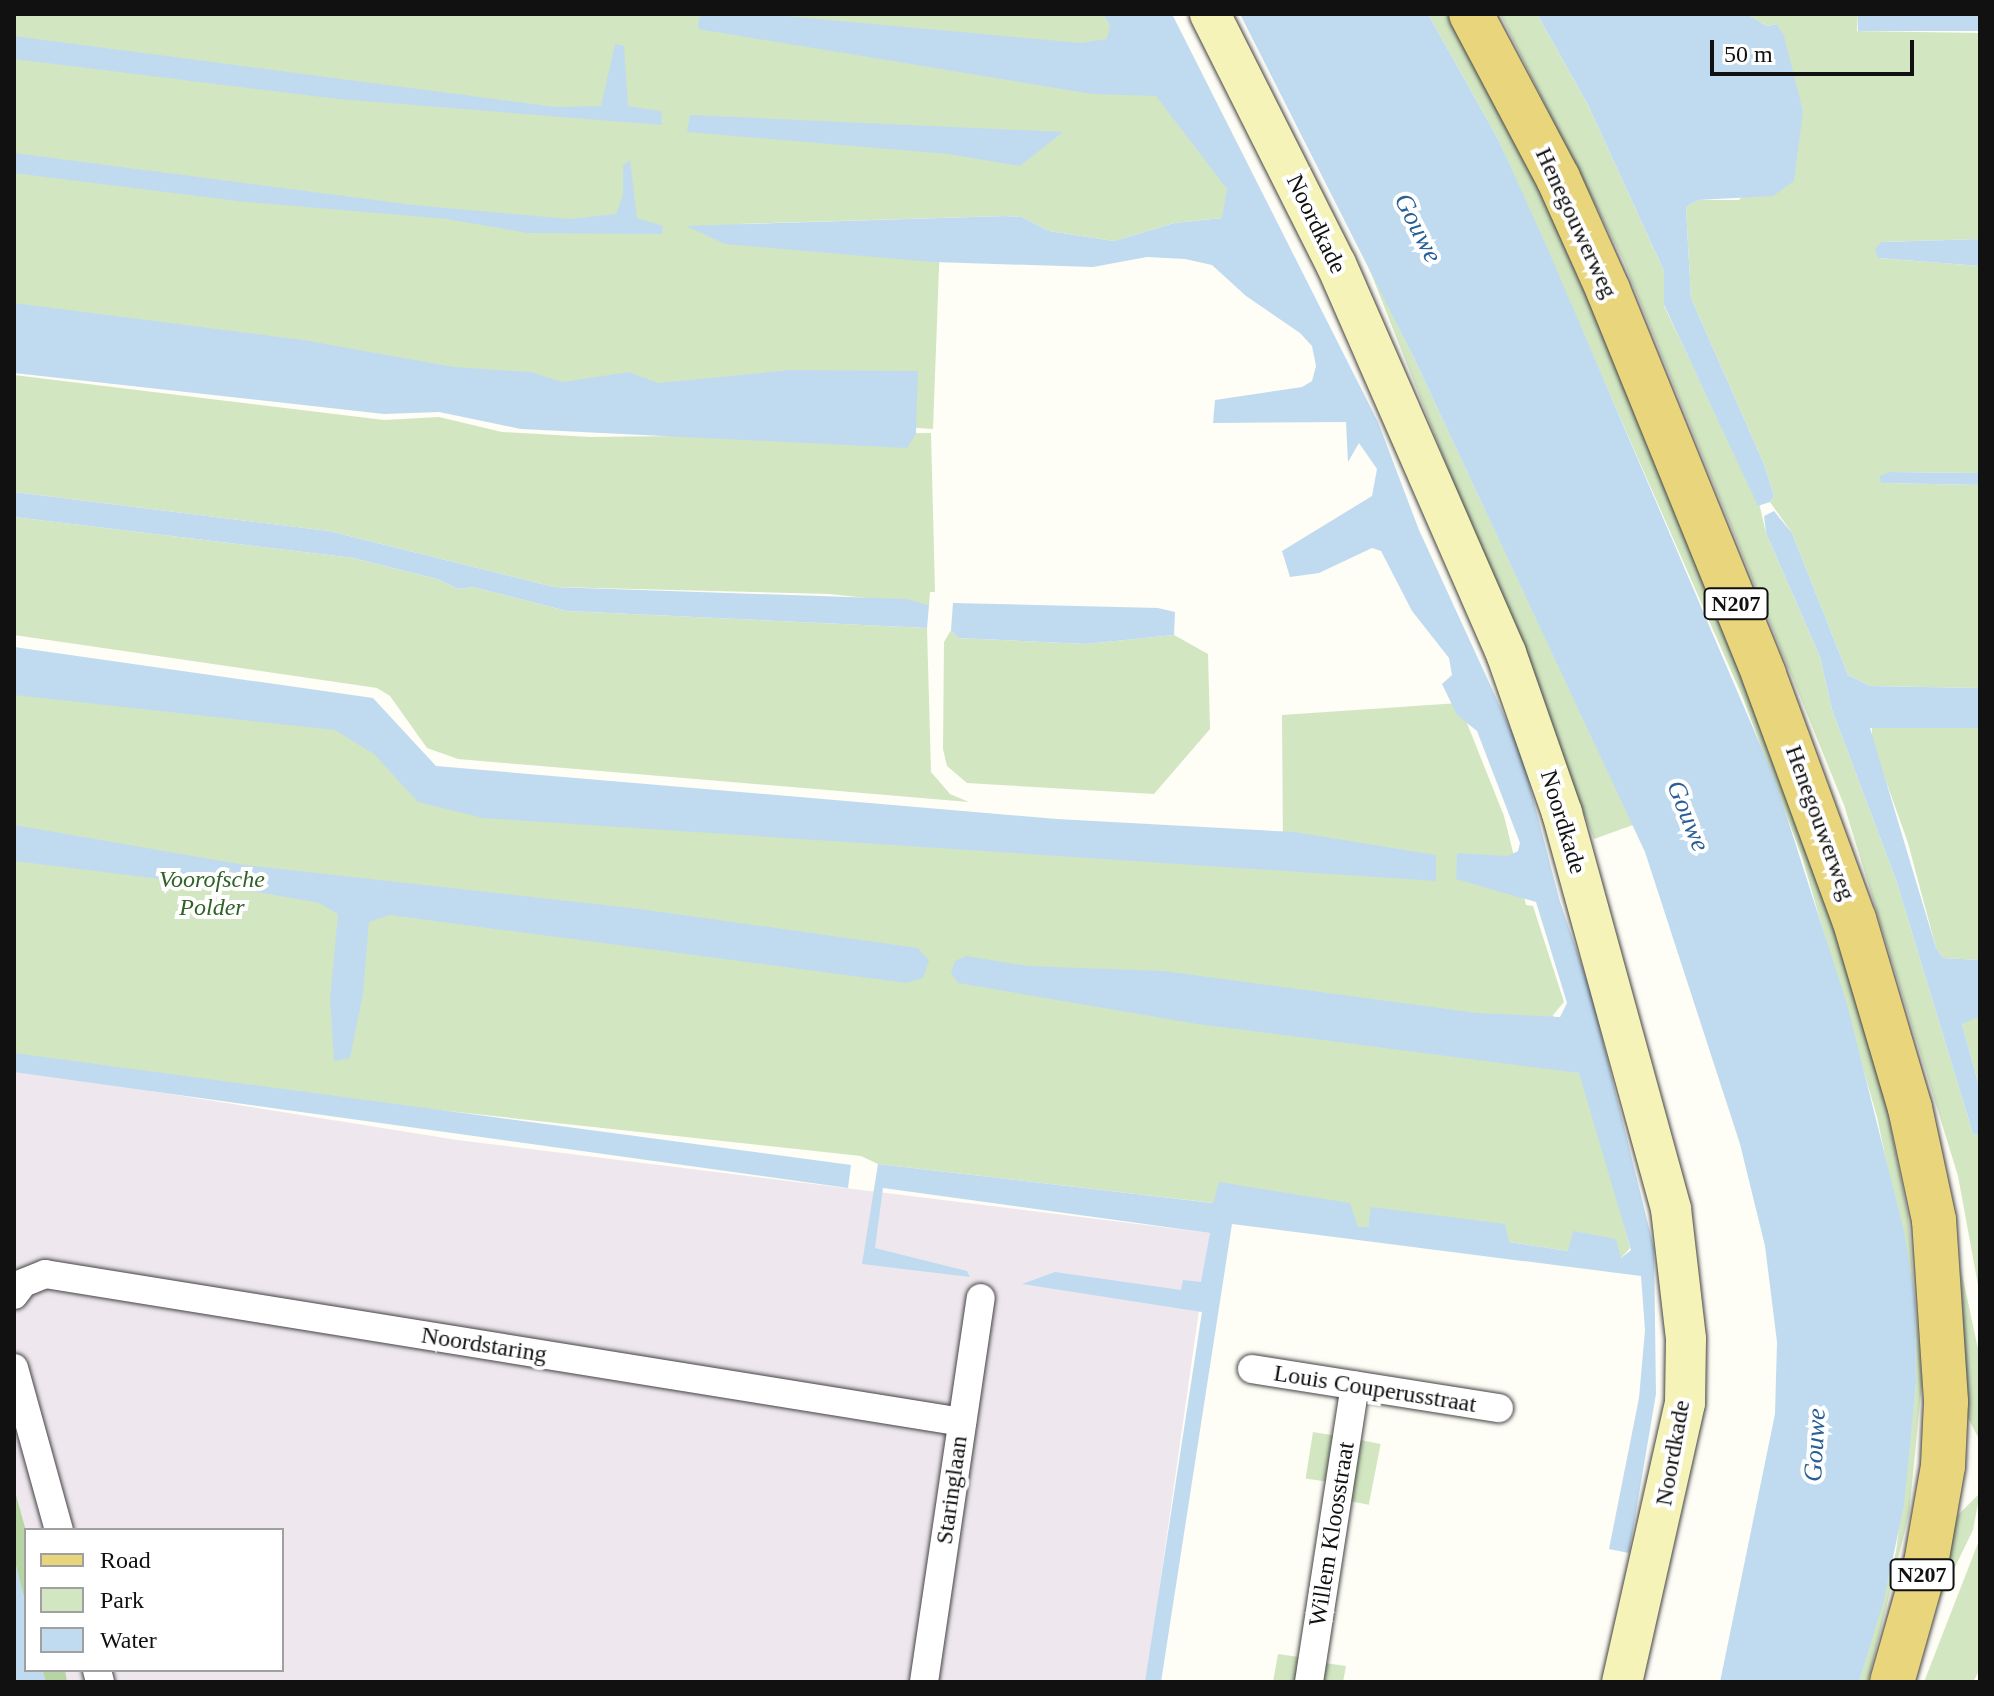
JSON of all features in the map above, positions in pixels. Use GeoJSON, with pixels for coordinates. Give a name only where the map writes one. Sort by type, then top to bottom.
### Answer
{"type":"FeatureCollection","features":[{"type":"Feature","properties":{"kind":"main road","name":"Henegouwerweg"},"geometry":{"type":"LineString","coordinates":[[1471,14],[1558,178],[1608,290],[1759,660],[1854,919],[1910,1108],[1934,1220],[1946,1402],[1943,1466],[1926,1563],[1892,1682]]}},
{"type":"Feature","properties":{"kind":"street","name":"Noordkade"},"geometry":{"type":"LineString","coordinates":[[1210,14],[1336,264],[1506,653],[1562,813],[1671,1209],[1686,1339],[1685,1403],[1622,1682]]}},
{"type":"Feature","properties":{"kind":"street","name":"Noordstaring"},"geometry":{"type":"LineString","coordinates":[[14,1295],[23,1283],[45,1274],[962,1422]]}},
{"type":"Feature","properties":{"kind":"street","name":"Staringlaan"},"geometry":{"type":"LineString","coordinates":[[924,1682],[981,1298]]}},
{"type":"Feature","properties":{"kind":"street"},"geometry":{"type":"LineString","coordinates":[[14,1368],[58,1528]]}},
{"type":"Feature","properties":{"kind":"street","name":"Louis Couperusstraat"},"geometry":{"type":"LineString","coordinates":[[1252,1369],[1499,1408]]}},
{"type":"Feature","properties":{"kind":"street","name":"Willem Kloosstraat"},"geometry":{"type":"LineString","coordinates":[[1309,1682],[1355,1386]]}},
{"type":"Feature","properties":{"kind":"shaded area"},"geometry":{"type":"Polygon","coordinates":[[[14,1069],[457,1140],[1210,1233],[1146,1682],[42,1682],[40,1672],[284,1672],[284,1528],[24,1528],[24,1617],[14,1580],[14,1069]]]}},
{"type":"Feature","properties":{"kind":"green space"},"geometry":{"type":"Polygon","coordinates":[[[14,14],[1147,14],[1227,189],[1227,208],[1222,218],[1174,223],[1114,241],[1049,231],[1022,217],[1004,216],[738,224],[940,241],[933,429],[428,392],[14,339],[14,14]]]}},
{"type":"Feature","properties":{"kind":"green space"},"geometry":{"type":"Polygon","coordinates":[[[1428,14],[1451,14],[1556,212],[1827,893],[1882,1085],[1908,1215],[1915,1299],[1877,1117],[1802,857],[1743,698],[1498,139],[1428,14]]]}},
{"type":"Feature","properties":{"kind":"green space"},"geometry":{"type":"Polygon","coordinates":[[[1500,14],[1537,14],[1588,105],[1664,271],[1664,306],[1760,507],[1766,533],[1820,657],[1832,710],[1896,880],[1973,1134],[1980,1136],[1980,1296],[1958,1176],[1844,805],[1623,260],[1500,14]]]}},
{"type":"Feature","properties":{"kind":"green space"},"geometry":{"type":"Polygon","coordinates":[[[1747,14],[1858,14],[1857,31],[1980,33],[1980,239],[1881,242],[1878,258],[1980,266],[1980,473],[1890,472],[1882,483],[1980,485],[1980,688],[1870,686],[1848,675],[1792,533],[1770,502],[1774,496],[1764,464],[1691,298],[1686,207],[1698,200],[1739,200],[1803,111],[1777,24],[1767,26],[1747,14]]]}},
{"type":"Feature","properties":{"kind":"green space"},"geometry":{"type":"Polygon","coordinates":[[[1367,263],[1414,358],[1633,825],[1594,839],[1367,263]]]}},
{"type":"Feature","properties":{"kind":"green space"},"geometry":{"type":"Polygon","coordinates":[[[14,375],[384,420],[439,417],[502,432],[590,437],[931,433],[935,592],[930,592],[929,605],[830,594],[554,587],[329,531],[14,492],[14,375]]]}},
{"type":"Feature","properties":{"kind":"green space"},"geometry":{"type":"Polygon","coordinates":[[[14,517],[353,558],[437,579],[458,589],[473,587],[567,611],[927,628],[931,772],[950,794],[969,802],[458,759],[427,748],[390,696],[377,688],[14,635],[14,517]]]}},
{"type":"Feature","properties":{"kind":"green space"},"geometry":{"type":"Polygon","coordinates":[[[951,630],[958,638],[1086,644],[1174,635],[1208,654],[1210,729],[1154,794],[967,783],[947,766],[943,749],[944,642],[951,630]]]}},
{"type":"Feature","properties":{"kind":"green space","name":"Voorofsche Polder"},"geometry":{"type":"Polygon","coordinates":[[[14,677],[342,717],[447,789],[1283,848],[1282,715],[1459,703],[1504,816],[1526,905],[1533,906],[1564,1002],[1553,1015],[1567,1071],[1580,1073],[1596,1119],[1630,1248],[1620,1259],[1509,1242],[1371,1212],[1368,1227],[1357,1228],[1216,1195],[1214,1203],[878,1164],[861,1156],[14,1064],[14,677]]]}},
{"type":"Feature","properties":{"kind":"green space"},"geometry":{"type":"Polygon","coordinates":[[[1872,725],[1980,728],[1980,960],[1943,958],[1936,948],[1908,843],[1872,742],[1872,725]]]}},
{"type":"Feature","properties":{"kind":"green space"},"geometry":{"type":"Polygon","coordinates":[[[1972,1016],[1980,1016],[1980,1089],[1962,1024],[1972,1016]]]}},
{"type":"Feature","properties":{"kind":"green space"},"geometry":{"type":"Polygon","coordinates":[[[1961,1270],[1980,1358],[1980,1441],[1967,1416],[1961,1270]]]}},
{"type":"Feature","properties":{"kind":"green space"},"geometry":{"type":"Polygon","coordinates":[[[1915,1299],[1922,1383],[1909,1514],[1868,1682],[1859,1682],[1896,1552],[1916,1383],[1915,1299]]]}},
{"type":"Feature","properties":{"kind":"green space"},"geometry":{"type":"Polygon","coordinates":[[[1313,1432],[1333,1435],[1325,1482],[1306,1478],[1313,1432]]]}},
{"type":"Feature","properties":{"kind":"green space"},"geometry":{"type":"Polygon","coordinates":[[[1360,1440],[1381,1444],[1369,1505],[1348,1501],[1360,1440]]]}},
{"type":"Feature","properties":{"kind":"green space"},"geometry":{"type":"Polygon","coordinates":[[[14,1488],[25,1528],[24,1598],[14,1558],[14,1488]]]}},
{"type":"Feature","properties":{"kind":"green space"},"geometry":{"type":"Polygon","coordinates":[[[1980,1493],[1973,1530],[1935,1608],[1958,1515],[1980,1493]]]}},
{"type":"Feature","properties":{"kind":"green space"},"geometry":{"type":"Polygon","coordinates":[[[1980,1538],[1979,1671],[1973,1682],[1924,1682],[1980,1538]]]}},
{"type":"Feature","properties":{"kind":"green space"},"geometry":{"type":"Polygon","coordinates":[[[1278,1654],[1299,1657],[1295,1682],[1273,1682],[1278,1654]]]}},
{"type":"Feature","properties":{"kind":"green space"},"geometry":{"type":"Polygon","coordinates":[[[1325,1663],[1346,1666],[1343,1682],[1322,1682],[1325,1663]]]}},
{"type":"Feature","properties":{"kind":"green space"},"geometry":{"type":"Polygon","coordinates":[[[43,1672],[65,1672],[67,1682],[46,1682],[43,1672]]]}},
{"type":"Feature","properties":{"kind":"water"},"geometry":{"type":"Polygon","coordinates":[[[708,14],[764,14],[1081,43],[1107,39],[1110,25],[1103,14],[1172,14],[1378,422],[1419,530],[1521,752],[1560,902],[1590,989],[1654,1248],[1656,1394],[1629,1553],[1609,1549],[1639,1398],[1645,1330],[1641,1276],[1232,1224],[1161,1682],[1145,1682],[1202,1312],[1022,1284],[1055,1272],[1181,1290],[1183,1280],[1201,1282],[1210,1233],[883,1188],[875,1248],[967,1271],[970,1277],[862,1264],[878,1164],[1213,1203],[1219,1182],[1350,1203],[1358,1227],[1368,1227],[1371,1207],[1505,1224],[1509,1242],[1568,1251],[1573,1231],[1616,1239],[1621,1258],[1631,1250],[1579,1073],[1197,1024],[958,983],[951,973],[955,961],[966,956],[1028,966],[1164,971],[1477,1013],[1560,1017],[1567,1003],[1536,902],[1456,879],[1457,853],[1508,856],[1518,851],[1520,843],[1477,731],[1457,715],[1442,684],[1452,675],[1449,658],[1412,611],[1381,551],[1372,548],[1319,573],[1290,577],[1282,551],[1372,496],[1377,469],[1359,443],[1348,462],[1346,422],[1213,423],[1215,400],[1302,387],[1312,381],[1316,366],[1312,346],[1300,333],[1246,296],[1212,265],[1185,259],[1147,257],[1093,267],[933,262],[725,244],[686,226],[1004,216],[1022,217],[1049,231],[1114,241],[1174,223],[1222,218],[1227,189],[1156,96],[1092,94],[698,29],[699,17],[708,14]]]}},
{"type":"Feature","properties":{"kind":"water","name":"Gouwe"},"geometry":{"type":"Polygon","coordinates":[[[1240,14],[1428,14],[1498,139],[1774,777],[1847,1004],[1904,1231],[1915,1299],[1916,1383],[1904,1505],[1884,1600],[1859,1682],[1720,1682],[1775,1414],[1777,1342],[1765,1246],[1740,1144],[1645,852],[1414,358],[1240,14]]]}},
{"type":"Feature","properties":{"kind":"water"},"geometry":{"type":"Polygon","coordinates":[[[1537,14],[1747,14],[1767,26],[1777,24],[1784,36],[1803,111],[1794,181],[1773,196],[1698,200],[1686,207],[1691,298],[1764,464],[1774,496],[1770,502],[1758,506],[1664,305],[1664,271],[1588,105],[1537,14]]]}},
{"type":"Feature","properties":{"kind":"water"},"geometry":{"type":"Polygon","coordinates":[[[1858,14],[1980,14],[1980,31],[1858,31],[1858,14]]]}},
{"type":"Feature","properties":{"kind":"water"},"geometry":{"type":"Polygon","coordinates":[[[14,36],[555,107],[601,106],[615,44],[624,46],[628,106],[661,111],[662,125],[338,99],[14,59],[14,36]]]}},
{"type":"Feature","properties":{"kind":"water"},"geometry":{"type":"Polygon","coordinates":[[[690,115],[1063,132],[1020,166],[948,154],[687,132],[690,115]]]}},
{"type":"Feature","properties":{"kind":"water"},"geometry":{"type":"Polygon","coordinates":[[[14,153],[413,205],[570,219],[616,214],[623,195],[623,166],[630,160],[637,218],[663,226],[662,234],[528,233],[447,219],[237,201],[14,173],[14,153]]]}},
{"type":"Feature","properties":{"kind":"water"},"geometry":{"type":"Polygon","coordinates":[[[1980,239],[1980,266],[1878,258],[1875,249],[1881,242],[1980,239]]]}},
{"type":"Feature","properties":{"kind":"water"},"geometry":{"type":"Polygon","coordinates":[[[14,303],[303,340],[454,367],[531,372],[562,382],[629,372],[658,383],[791,370],[918,371],[916,434],[907,448],[521,429],[439,412],[384,414],[14,373],[14,303]]]}},
{"type":"Feature","properties":{"kind":"water"},"geometry":{"type":"Polygon","coordinates":[[[1890,472],[1980,473],[1980,485],[1881,483],[1880,476],[1890,472]]]}},
{"type":"Feature","properties":{"kind":"water"},"geometry":{"type":"Polygon","coordinates":[[[14,492],[329,531],[554,587],[906,599],[929,605],[927,628],[567,611],[473,587],[458,589],[437,579],[353,558],[14,517],[14,492]]]}},
{"type":"Feature","properties":{"kind":"water"},"geometry":{"type":"Polygon","coordinates":[[[1774,511],[1792,533],[1848,675],[1870,686],[1980,688],[1980,728],[1870,728],[1936,948],[1943,958],[1980,960],[1980,1016],[1962,1024],[1980,1089],[1980,1136],[1973,1134],[1896,880],[1832,710],[1820,657],[1766,533],[1764,516],[1774,511]]]}},
{"type":"Feature","properties":{"kind":"water"},"geometry":{"type":"Polygon","coordinates":[[[953,603],[1158,608],[1175,612],[1174,635],[1086,644],[958,638],[951,630],[953,603]]]}},
{"type":"Feature","properties":{"kind":"water"},"geometry":{"type":"Polygon","coordinates":[[[14,647],[373,698],[436,766],[1057,819],[1294,832],[1436,855],[1436,881],[483,818],[418,802],[374,754],[335,730],[14,695],[14,647]]]}},
{"type":"Feature","properties":{"kind":"water"},"geometry":{"type":"Polygon","coordinates":[[[14,825],[245,865],[640,909],[918,948],[929,961],[923,978],[907,983],[389,915],[369,922],[363,994],[350,1058],[334,1061],[330,999],[338,914],[319,903],[242,889],[14,861],[14,825]]]}},
{"type":"Feature","properties":{"kind":"water"},"geometry":{"type":"Polygon","coordinates":[[[14,1053],[851,1165],[848,1188],[14,1072],[14,1053]]]}},
{"type":"Feature","properties":{"kind":"water"},"geometry":{"type":"Polygon","coordinates":[[[14,1558],[24,1598],[24,1672],[43,1672],[46,1682],[14,1682],[14,1558]]]}}]}
